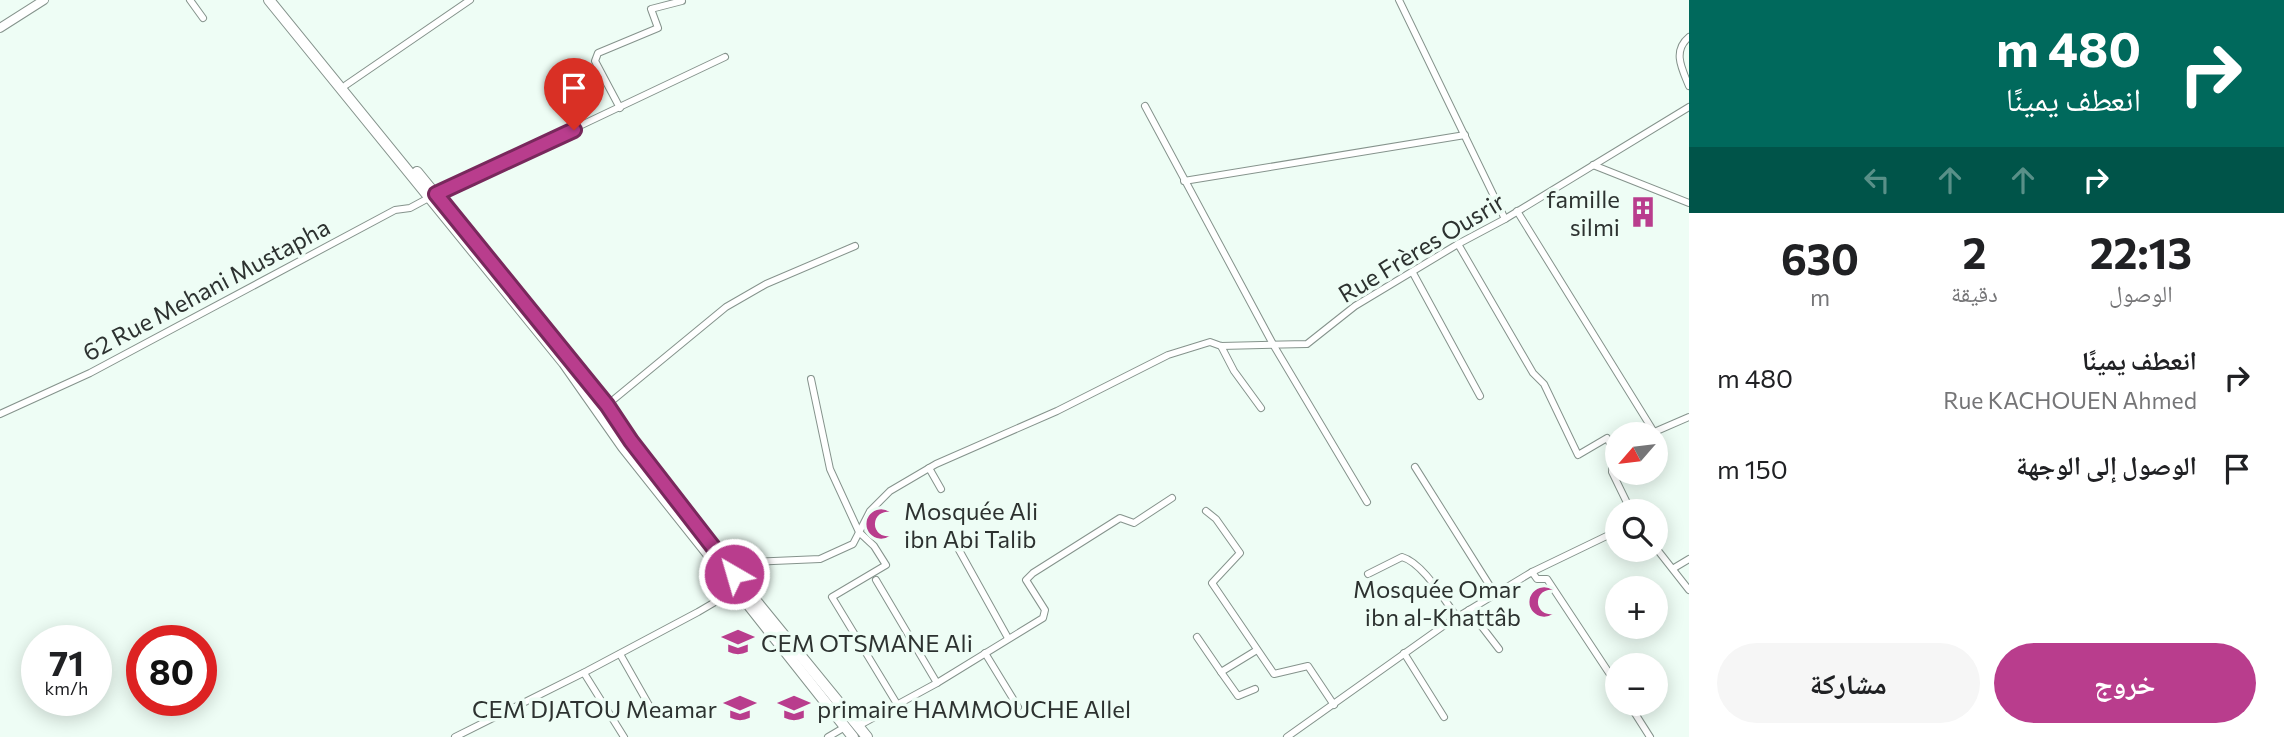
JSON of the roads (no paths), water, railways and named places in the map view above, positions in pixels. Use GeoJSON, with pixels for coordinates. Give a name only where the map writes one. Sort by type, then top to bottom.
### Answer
{"type":"FeatureCollection","features":[{"type":"Feature","properties":{"kind":"highway"},"geometry":{"type":"LineString","coordinates":[[269,0],[607,405],[730,575],[845,727],[867,737]]}},
{"type":"Feature","properties":{"kind":"highway"},"geometry":{"type":"LineString","coordinates":[[277,0],[564,363],[623,447],[856,732]]}},
{"type":"Feature","properties":{"kind":"street"},"geometry":{"type":"LineString","coordinates":[[0,28],[44,0]]}},
{"type":"Feature","properties":{"kind":"street"},"geometry":{"type":"LineString","coordinates":[[190,0],[203,18]]}},
{"type":"Feature","properties":{"kind":"street"},"geometry":{"type":"LineString","coordinates":[[346,85],[470,0]]}},
{"type":"Feature","properties":{"kind":"street"},"geometry":{"type":"LineString","coordinates":[[1399,0],[1505,219]]}},
{"type":"Feature","properties":{"kind":"street"},"geometry":{"type":"LineString","coordinates":[[620,108],[595,61],[598,53],[658,28],[651,9],[682,1]]}},
{"type":"Feature","properties":{"kind":"street"},"geometry":{"type":"LineString","coordinates":[[1689,37],[1680,48],[1679,63],[1689,86]]}},
{"type":"Feature","properties":{"kind":"street","name":"62 Rue Mehani Mustapha"},"geometry":{"type":"LineString","coordinates":[[0,414],[90,373],[396,210],[410,208],[725,57]]}},
{"type":"Feature","properties":{"kind":"street"},"geometry":{"type":"LineString","coordinates":[[1145,106],[1274,346],[1367,502]]}},
{"type":"Feature","properties":{"kind":"street","name":"Rue Frères Ousrir"},"geometry":{"type":"LineString","coordinates":[[730,575],[749,562],[820,559],[853,544],[870,511],[890,491],[929,468],[1057,411],[1168,355],[1210,342],[1221,346],[1307,344],[1355,306],[1689,107]]}},
{"type":"Feature","properties":{"kind":"street"},"geometry":{"type":"LineString","coordinates":[[1184,181],[1465,135]]}},
{"type":"Feature","properties":{"kind":"street"},"geometry":{"type":"LineString","coordinates":[[1592,164],[1689,203]]}},
{"type":"Feature","properties":{"kind":"street"},"geometry":{"type":"LineString","coordinates":[[1517,211],[1646,422]]}},
{"type":"Feature","properties":{"kind":"street"},"geometry":{"type":"LineString","coordinates":[[1458,244],[1533,373],[1544,384],[1578,455],[1605,439]]}},
{"type":"Feature","properties":{"kind":"street"},"geometry":{"type":"LineString","coordinates":[[607,405],[726,307],[766,284],[855,246]]}},
{"type":"Feature","properties":{"kind":"street"},"geometry":{"type":"LineString","coordinates":[[1413,272],[1480,396]]}},
{"type":"Feature","properties":{"kind":"street"},"geometry":{"type":"LineString","coordinates":[[1221,346],[1234,371],[1261,408]]}},
{"type":"Feature","properties":{"kind":"street"},"geometry":{"type":"LineString","coordinates":[[811,379],[830,469],[859,532],[874,546],[886,565],[832,597],[897,704]]}},
{"type":"Feature","properties":{"kind":"street"},"geometry":{"type":"LineString","coordinates":[[1668,426],[1689,417]]}},
{"type":"Feature","properties":{"kind":"street"},"geometry":{"type":"LineString","coordinates":[[1415,467],[1495,594]]}},
{"type":"Feature","properties":{"kind":"street"},"geometry":{"type":"LineString","coordinates":[[929,468],[941,489]]}},
{"type":"Feature","properties":{"kind":"street"},"geometry":{"type":"LineString","coordinates":[[856,732],[897,704],[937,683],[1043,618],[1045,610],[1026,580],[1033,573],[1120,518],[1134,523],[1172,498]]}},
{"type":"Feature","properties":{"kind":"street"},"geometry":{"type":"LineString","coordinates":[[1206,512],[1216,519],[1241,553],[1212,583],[1274,674],[1308,666],[1334,705]]}},
{"type":"Feature","properties":{"kind":"street"},"geometry":{"type":"LineString","coordinates":[[1287,737],[1457,617],[1532,572],[1605,535]]}},
{"type":"Feature","properties":{"kind":"street"},"geometry":{"type":"LineString","coordinates":[[954,541],[1009,638]]}},
{"type":"Feature","properties":{"kind":"street"},"geometry":{"type":"LineString","coordinates":[[1368,573],[1402,558],[1408,559],[1430,580],[1457,617]]}},
{"type":"Feature","properties":{"kind":"street"},"geometry":{"type":"LineString","coordinates":[[1674,568],[1689,559]]}},
{"type":"Feature","properties":{"kind":"street"},"geometry":{"type":"LineString","coordinates":[[1668,561],[1689,590]]}},
{"type":"Feature","properties":{"kind":"street"},"geometry":{"type":"LineString","coordinates":[[1532,572],[1537,579],[1547,579],[1605,667]]}},
{"type":"Feature","properties":{"kind":"street"},"geometry":{"type":"LineString","coordinates":[[455,737],[584,673],[715,602],[730,575]]}},
{"type":"Feature","properties":{"kind":"street"},"geometry":{"type":"LineString","coordinates":[[876,580],[937,683]]}},
{"type":"Feature","properties":{"kind":"street"},"geometry":{"type":"LineString","coordinates":[[1469,610],[1499,649]]}},
{"type":"Feature","properties":{"kind":"street"},"geometry":{"type":"LineString","coordinates":[[1197,637],[1238,696],[1255,689]]}},
{"type":"Feature","properties":{"kind":"street"},"geometry":{"type":"LineString","coordinates":[[1221,672],[1257,650]]}},
{"type":"Feature","properties":{"kind":"street"},"geometry":{"type":"LineString","coordinates":[[620,653],[654,714]]}},
{"type":"Feature","properties":{"kind":"street"},"geometry":{"type":"LineString","coordinates":[[985,653],[1018,707]]}},
{"type":"Feature","properties":{"kind":"street"},"geometry":{"type":"LineString","coordinates":[[1404,653],[1444,717]]}},
{"type":"Feature","properties":{"kind":"street"},"geometry":{"type":"LineString","coordinates":[[584,673],[624,737]]}},
{"type":"Feature","properties":{"kind":"street"},"geometry":{"type":"LineString","coordinates":[[1637,716],[1650,737]]}},
{"type":"Feature","properties":{"kind":"street"},"geometry":{"type":"LineString","coordinates":[[828,737],[845,727]]}},
{"type":"Feature","properties":{"kind":"place","name":"famille silmi"},"geometry":{"type":"Point","coordinates":[1643,212]}},
{"type":"Feature","properties":{"kind":"place","name":"Mosquée Ali ibn Abi Talib"},"geometry":{"type":"Point","coordinates":[881,524]}},
{"type":"Feature","properties":{"kind":"place","name":"Mosquée Omar ibn al-Khattâb"},"geometry":{"type":"Point","coordinates":[1544,602]}},
{"type":"Feature","properties":{"kind":"place","name":"CEM OTSMANE Ali"},"geometry":{"type":"Point","coordinates":[738,642]}},
{"type":"Feature","properties":{"kind":"place","name":"CEM DJATOU Meamar"},"geometry":{"type":"Point","coordinates":[740,708]}},
{"type":"Feature","properties":{"kind":"place","name":"primaire HAMMOUCHE Allel"},"geometry":{"type":"Point","coordinates":[794,708]}}]}
